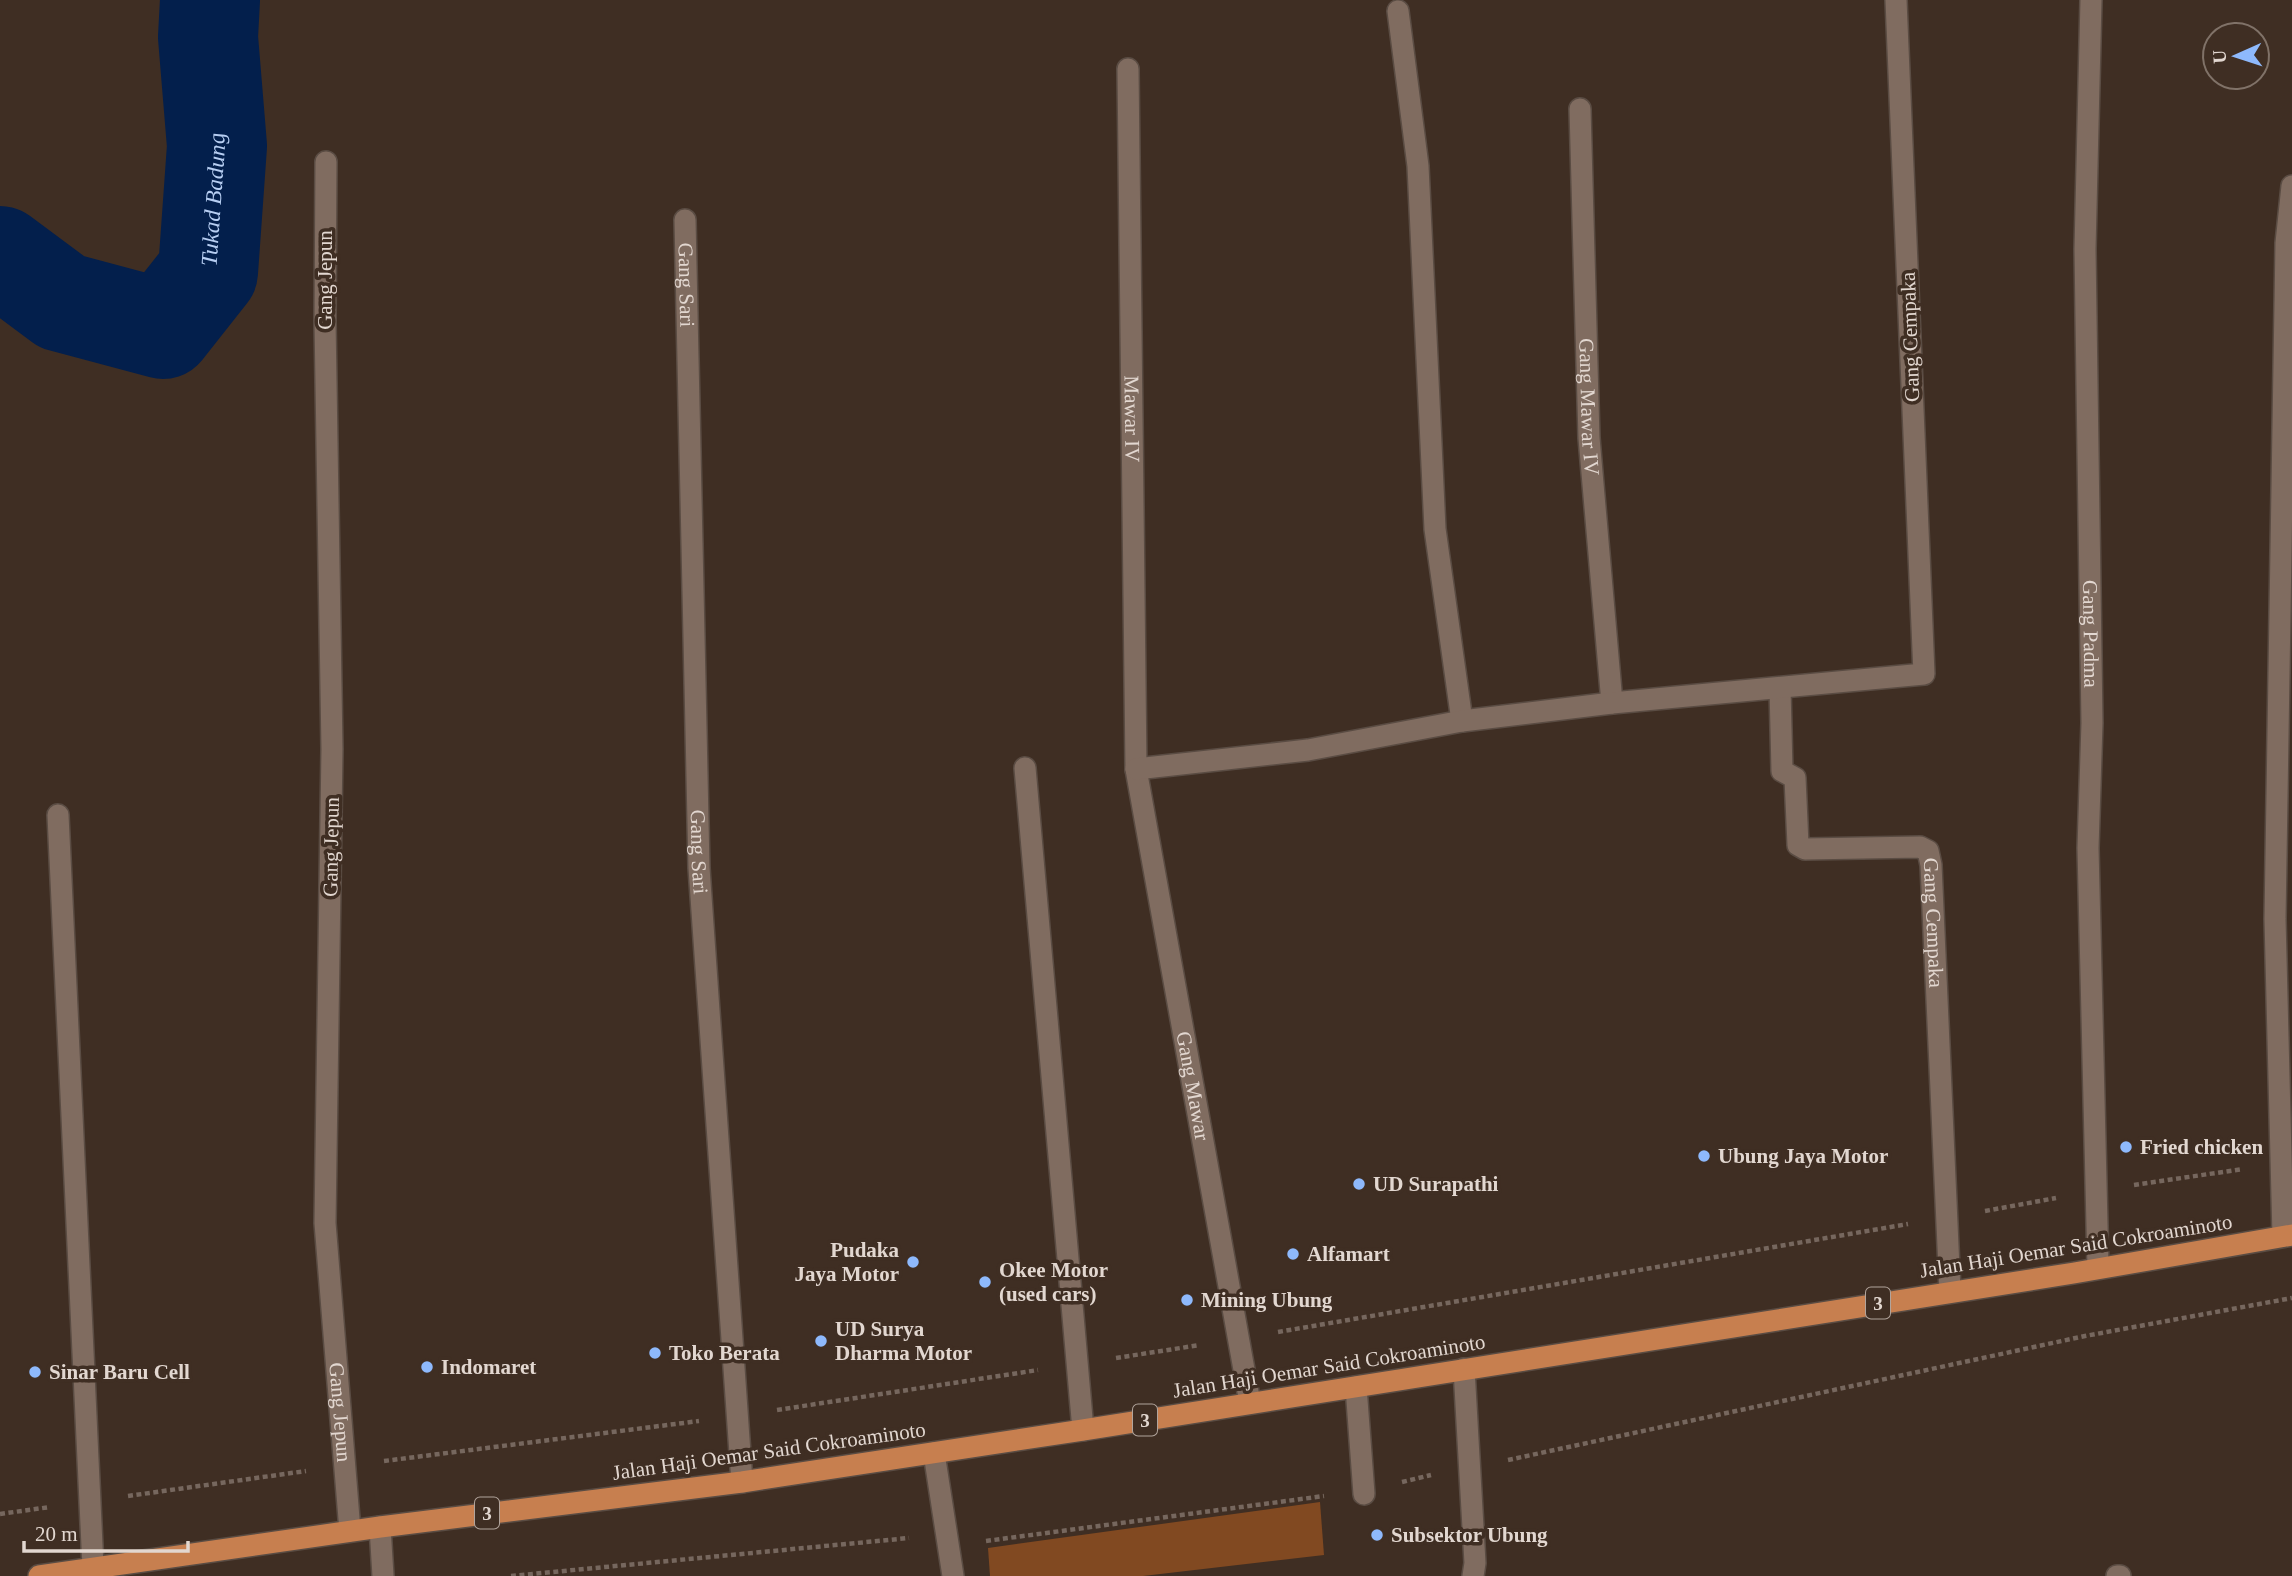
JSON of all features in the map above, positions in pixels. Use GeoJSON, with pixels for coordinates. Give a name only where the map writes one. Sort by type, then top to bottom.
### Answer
{"type":"FeatureCollection","features":[{"type":"Feature","properties":{"kind":"highway","name":"Jalan Haji Oemar Said Cokroaminoto"},"geometry":{"type":"LineString","coordinates":[[52,1575],[349,1531],[743,1482],[1250,1404],[2288,1236]]}},
{"type":"Feature","properties":{"kind":"street","name":"Gang Cempaka"},"geometry":{"type":"LineString","coordinates":[[1896,0],[1924,674],[1780,688],[1782,771],[1795,778],[1797,845],[1805,849],[1920,847],[1928,851],[1931,865],[1950,1291]]}},
{"type":"Feature","properties":{"kind":"street","name":"Gang Padma"},"geometry":{"type":"LineString","coordinates":[[2091,0],[2085,249],[2092,723],[2088,848],[2098,1267]]}},
{"type":"Feature","properties":{"kind":"street"},"geometry":{"type":"LineString","coordinates":[[1398,11],[1418,166],[1435,529],[1462,721]]}},
{"type":"Feature","properties":{"kind":"street","name":"Mawar IV"},"geometry":{"type":"LineString","coordinates":[[1128,69],[1136,769]]}},
{"type":"Feature","properties":{"kind":"street","name":"Gang Mawar IV"},"geometry":{"type":"LineString","coordinates":[[1580,109],[1590,438],[1612,703]]}},
{"type":"Feature","properties":{"kind":"street","name":"Gang Jepun"},"geometry":{"type":"LineString","coordinates":[[326,162],[325,320],[332,749],[325,1223],[349,1531]]}},
{"type":"Feature","properties":{"kind":"street"},"geometry":{"type":"LineString","coordinates":[[2288,1236],[2280,1164],[2275,919],[2286,257],[2292,186]]}},
{"type":"Feature","properties":{"kind":"street","name":"Gang Sari"},"geometry":{"type":"LineString","coordinates":[[685,220],[699,867],[743,1482]]}},
{"type":"Feature","properties":{"kind":"street"},"geometry":{"type":"LineString","coordinates":[[1136,769],[1308,750],[1462,721],[1612,703],[1780,688]]}},
{"type":"Feature","properties":{"kind":"street"},"geometry":{"type":"LineString","coordinates":[[1025,768],[1083,1430]]}},
{"type":"Feature","properties":{"kind":"street","name":"Gang Mawar"},"geometry":{"type":"LineString","coordinates":[[1136,769],[1250,1404]]}},
{"type":"Feature","properties":{"kind":"street"},"geometry":{"type":"LineString","coordinates":[[58,816],[93,1567]]}},
{"type":"Feature","properties":{"kind":"street"},"geometry":{"type":"LineString","coordinates":[[1464,1368],[1475,1563],[1473,1576]]}},
{"type":"Feature","properties":{"kind":"street"},"geometry":{"type":"LineString","coordinates":[[1356,1387],[1364,1492]]}},
{"type":"Feature","properties":{"kind":"street"},"geometry":{"type":"LineString","coordinates":[[934,1453],[953,1576]]}},
{"type":"Feature","properties":{"kind":"street"},"geometry":{"type":"LineString","coordinates":[[380,1527],[383,1576]]}},
{"type":"Feature","properties":{"kind":"path"},"geometry":{"type":"LineString","coordinates":[[0,1514],[345,1465],[738,1416],[1078,1364],[1238,1339],[2096,1191],[2280,1164]]}},
{"type":"Feature","properties":{"kind":"path"},"geometry":{"type":"LineString","coordinates":[[511,1576],[906,1537],[949,1546],[1364,1492],[1469,1466],[1553,1452],[2085,1336],[2292,1298]]}},
{"type":"Feature","properties":{"kind":"shaded area"},"geometry":{"type":"Polygon","coordinates":[[[1320,1502],[1324,1555],[1143,1576],[990,1576],[988,1548],[1320,1502]]]}},
{"type":"Feature","properties":{"kind":"waterway","name":"Tukad Badung"},"geometry":{"type":"LineString","coordinates":[[0,256],[62,302],[163,329],[208,272],[217,146],[208,37],[210,0]]}},
{"type":"Feature","properties":{"kind":"place","name":"Fried chicken"},"geometry":{"type":"Point","coordinates":[2126,1147]}},
{"type":"Feature","properties":{"kind":"place","name":"Ubung Jaya Motor"},"geometry":{"type":"Point","coordinates":[1704,1156]}},
{"type":"Feature","properties":{"kind":"place","name":"UD Surapathi"},"geometry":{"type":"Point","coordinates":[1359,1184]}},
{"type":"Feature","properties":{"kind":"place","name":"Alfamart"},"geometry":{"type":"Point","coordinates":[1293,1254]}},
{"type":"Feature","properties":{"kind":"place","name":"Pudaka Jaya Motor"},"geometry":{"type":"Point","coordinates":[913,1262]}},
{"type":"Feature","properties":{"kind":"place","name":"Okee Motor (used cars)"},"geometry":{"type":"Point","coordinates":[985,1282]}},
{"type":"Feature","properties":{"kind":"place","name":"Mining Ubung"},"geometry":{"type":"Point","coordinates":[1187,1300]}},
{"type":"Feature","properties":{"kind":"place","name":"UD Surya Dharma Motor"},"geometry":{"type":"Point","coordinates":[821,1341]}},
{"type":"Feature","properties":{"kind":"place","name":"Toko Berata"},"geometry":{"type":"Point","coordinates":[655,1353]}},
{"type":"Feature","properties":{"kind":"place","name":"Indomaret"},"geometry":{"type":"Point","coordinates":[427,1367]}},
{"type":"Feature","properties":{"kind":"place","name":"Sinar Baru Cell"},"geometry":{"type":"Point","coordinates":[35,1372]}},
{"type":"Feature","properties":{"kind":"place","name":"Subsektor Ubung"},"geometry":{"type":"Point","coordinates":[1377,1535]}}]}
